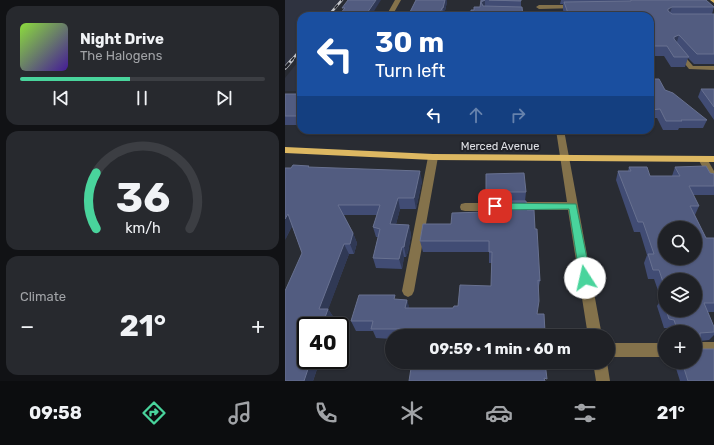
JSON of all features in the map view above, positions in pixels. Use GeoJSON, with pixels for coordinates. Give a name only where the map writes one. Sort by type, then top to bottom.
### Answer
{"type":"FeatureCollection","features":[{"type":"Feature","properties":{"kind":"main road","name":"Merced Avenue"},"geometry":{"type":"LineString","coordinates":[[285,150],[433,157],[714,159]]}},
{"type":"Feature","properties":{"kind":"street"},"geometry":{"type":"LineString","coordinates":[[391,12],[398,0]]}},
{"type":"Feature","properties":{"kind":"street"},"geometry":{"type":"LineString","coordinates":[[537,0],[539,12],[582,7]]}},
{"type":"Feature","properties":{"kind":"street"},"geometry":{"type":"LineString","coordinates":[[675,48],[691,68],[714,68]]}},
{"type":"Feature","properties":{"kind":"street"},"geometry":{"type":"LineString","coordinates":[[561,134],[594,329]]}},
{"type":"Feature","properties":{"kind":"street"},"geometry":{"type":"LineString","coordinates":[[408,291],[433,157]]}},
{"type":"Feature","properties":{"kind":"street"},"geometry":{"type":"LineString","coordinates":[[703,159],[714,180]]}},
{"type":"Feature","properties":{"kind":"street"},"geometry":{"type":"LineString","coordinates":[[465,207],[573,206]]}},
{"type":"Feature","properties":{"kind":"street"},"geometry":{"type":"LineString","coordinates":[[702,350],[714,349]]}},
{"type":"Feature","properties":{"kind":"street"},"geometry":{"type":"LineString","coordinates":[[615,350],[658,350]]}},
{"type":"Feature","properties":{"kind":"street"},"geometry":{"type":"LineString","coordinates":[[601,369],[603,381]]}},
{"type":"Feature","properties":{"kind":"shaded area"},"geometry":{"type":"Polygon","coordinates":[[[285,0],[342,0],[332,12],[297,12],[297,54],[285,68],[285,0]]]}},
{"type":"Feature","properties":{"kind":"shaded area"},"geometry":{"type":"Polygon","coordinates":[[[297,63],[297,91],[285,91],[285,78],[297,63]]]}},
{"type":"Feature","properties":{"kind":"building"},"geometry":{"type":"Polygon","coordinates":[[[348,0],[376,0],[368,12],[342,12],[345,8],[342,8],[348,0]]]}},
{"type":"Feature","properties":{"kind":"building"},"geometry":{"type":"Polygon","coordinates":[[[416,0],[445,0],[440,12],[410,12],[416,0]]]}},
{"type":"Feature","properties":{"kind":"building"},"geometry":{"type":"Polygon","coordinates":[[[481,0],[485,0],[481,2],[483,6],[522,7],[523,12],[471,12],[471,10],[474,10],[474,7],[480,7],[481,0]]]}},
{"type":"Feature","properties":{"kind":"building"},"geometry":{"type":"Polygon","coordinates":[[[489,0],[521,0],[521,1],[489,0]]]}},
{"type":"Feature","properties":{"kind":"building"},"geometry":{"type":"Polygon","coordinates":[[[706,0],[714,7],[672,7],[668,9],[668,11],[672,14],[714,14],[714,54],[697,54],[679,35],[674,37],[674,39],[689,57],[674,57],[667,46],[654,46],[654,12],[568,12],[564,2],[706,0]]]}},
{"type":"Feature","properties":{"kind":"building"},"geometry":{"type":"Polygon","coordinates":[[[654,79],[659,79],[665,90],[673,93],[707,120],[666,121],[660,109],[654,110],[654,79]]]}},
{"type":"Feature","properties":{"kind":"building"},"geometry":{"type":"Polygon","coordinates":[[[701,89],[714,89],[714,107],[701,89]]]}},
{"type":"Feature","properties":{"kind":"building"},"geometry":{"type":"Polygon","coordinates":[[[285,94],[297,94],[297,116],[285,116],[285,94]]]}},
{"type":"Feature","properties":{"kind":"building"},"geometry":{"type":"Polygon","coordinates":[[[293,165],[309,166],[308,167],[420,171],[414,198],[398,198],[390,224],[409,225],[404,247],[402,247],[399,259],[373,258],[380,229],[373,227],[380,205],[338,205],[353,233],[350,244],[344,244],[319,309],[328,309],[325,317],[297,317],[297,369],[308,369],[304,381],[285,381],[285,291],[302,253],[288,214],[285,219],[285,168],[291,168],[293,165]]]}},
{"type":"Feature","properties":{"kind":"building"},"geometry":{"type":"Polygon","coordinates":[[[706,166],[710,173],[714,174],[714,186],[689,186],[699,206],[690,206],[698,221],[658,221],[658,265],[702,265],[702,230],[706,238],[714,238],[714,303],[704,303],[714,327],[714,332],[702,333],[702,325],[676,325],[674,320],[669,319],[668,317],[702,317],[702,273],[660,273],[659,270],[653,270],[648,254],[654,254],[643,222],[638,222],[618,171],[631,171],[629,167],[647,167],[650,176],[680,176],[675,167],[706,166]]]}},
{"type":"Feature","properties":{"kind":"building"},"geometry":{"type":"Polygon","coordinates":[[[524,173],[526,192],[486,192],[486,174],[524,173]]]}},
{"type":"Feature","properties":{"kind":"building"},"geometry":{"type":"Polygon","coordinates":[[[486,201],[526,201],[527,210],[534,210],[535,229],[537,229],[540,281],[538,280],[539,301],[537,314],[544,314],[545,329],[371,329],[373,321],[351,321],[359,295],[395,295],[394,299],[407,300],[405,308],[453,308],[454,306],[458,306],[460,285],[491,286],[492,252],[489,252],[489,241],[420,241],[423,224],[451,224],[452,213],[485,212],[486,201]]]}},
{"type":"Feature","properties":{"kind":"building"},"geometry":{"type":"Polygon","coordinates":[[[702,349],[714,349],[714,381],[688,381],[684,369],[702,369],[702,349]]]}},
{"type":"Feature","properties":{"kind":"building"},"geometry":{"type":"Polygon","coordinates":[[[411,369],[546,369],[547,379],[544,378],[545,381],[409,381],[411,369]]]}},
{"type":"Feature","properties":{"kind":"railway"},"geometry":{"type":"LineString","coordinates":[[332,12],[342,0]]}},
{"type":"Feature","properties":{"kind":"railway"},"geometry":{"type":"LineString","coordinates":[[291,61],[297,54]]}},
{"type":"Feature","properties":{"kind":"railway"},"geometry":{"type":"LineString","coordinates":[[285,68],[292,60]]}},
{"type":"Feature","properties":{"kind":"route"},"geometry":{"type":"LineString","coordinates":[[495,206],[573,206],[585,278]]}}]}
